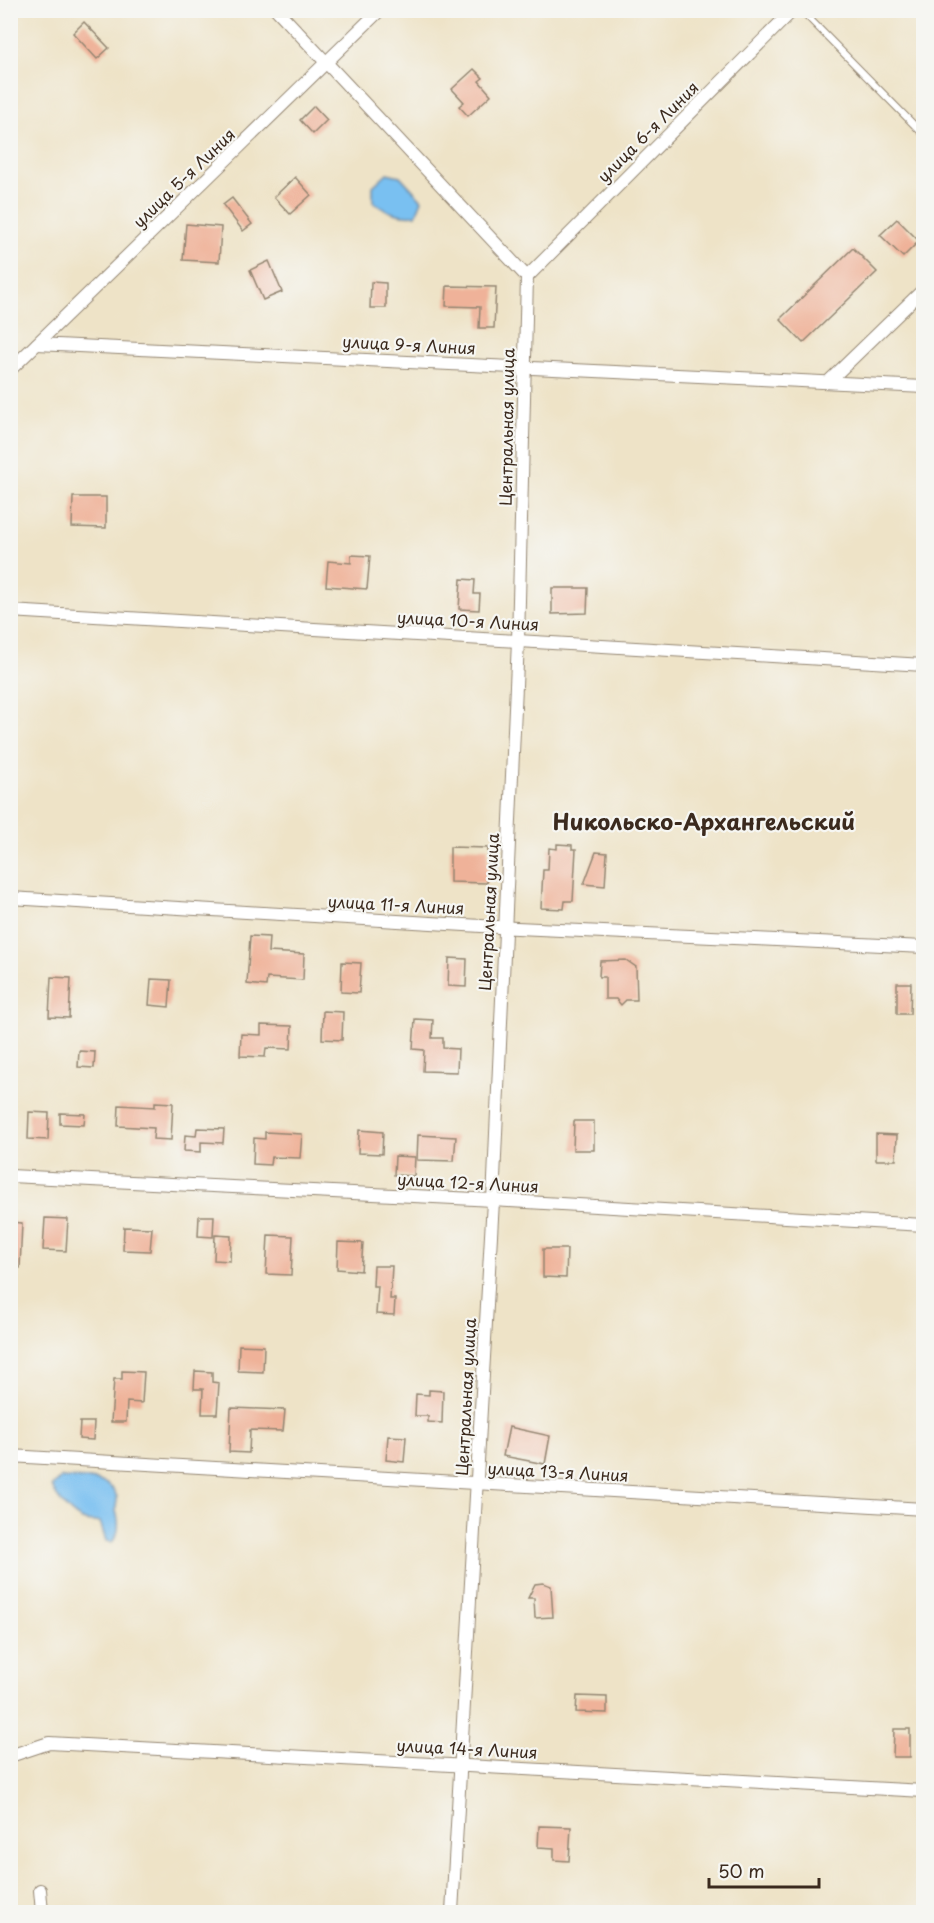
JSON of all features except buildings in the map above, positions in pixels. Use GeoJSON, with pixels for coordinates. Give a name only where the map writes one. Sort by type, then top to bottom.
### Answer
{"type":"FeatureCollection","features":[{"type":"Feature","properties":{"kind":"street"},"geometry":{"type":"LineString","coordinates":[[277,10],[527,276]]}},
{"type":"Feature","properties":{"kind":"street","name":"улица 5-я Линия"},"geometry":{"type":"LineString","coordinates":[[10,370],[380,10]]}},
{"type":"Feature","properties":{"kind":"street","name":"улица 6-я Линия"},"geometry":{"type":"LineString","coordinates":[[527,276],[793,10]]}},
{"type":"Feature","properties":{"kind":"street","name":"Центральная улица"},"geometry":{"type":"LineString","coordinates":[[452,1912],[493,1201],[518,641],[527,276]]}},
{"type":"Feature","properties":{"kind":"street"},"geometry":{"type":"LineString","coordinates":[[828,382],[924,289]]}},
{"type":"Feature","properties":{"kind":"street","name":"улица 9-я Линия"},"geometry":{"type":"LineString","coordinates":[[37,344],[924,387]]}},
{"type":"Feature","properties":{"kind":"street","name":"улица 10-я Линия"},"geometry":{"type":"LineString","coordinates":[[10,611],[924,665]]}},
{"type":"Feature","properties":{"kind":"street","name":"улица 11-я Линия"},"geometry":{"type":"LineString","coordinates":[[10,898],[505,928],[924,947]]}},
{"type":"Feature","properties":{"kind":"street","name":"улица 12-я Линия"},"geometry":{"type":"LineString","coordinates":[[10,1176],[924,1225]]}},
{"type":"Feature","properties":{"kind":"street","name":"улица 13-я Линия"},"geometry":{"type":"LineString","coordinates":[[10,1456],[478,1485],[924,1509]]}},
{"type":"Feature","properties":{"kind":"street","name":"улица 14-я Линия"},"geometry":{"type":"LineString","coordinates":[[11,1755],[49,1743],[924,1791]]}},
{"type":"Feature","properties":{"kind":"street"},"geometry":{"type":"LineString","coordinates":[[40,1890],[42,1912]]}},
{"type":"Feature","properties":{"kind":"lane"},"geometry":{"type":"LineString","coordinates":[[801,10],[924,135]]}},
{"type":"Feature","properties":{"kind":"water"},"geometry":{"type":"Polygon","coordinates":[[[387,173],[400,176],[422,200],[416,215],[394,213],[373,202],[373,186],[387,173]]]}},
{"type":"Feature","properties":{"kind":"water"},"geometry":{"type":"Polygon","coordinates":[[[61,1478],[93,1480],[108,1485],[113,1490],[117,1497],[118,1527],[112,1542],[106,1541],[100,1522],[80,1519],[61,1501],[52,1486],[61,1478]]]}},
{"type":"Feature","properties":{"kind":"district","name":"Никольско-Архангельский"},"geometry":{"type":"Point","coordinates":[704,822]}}]}
